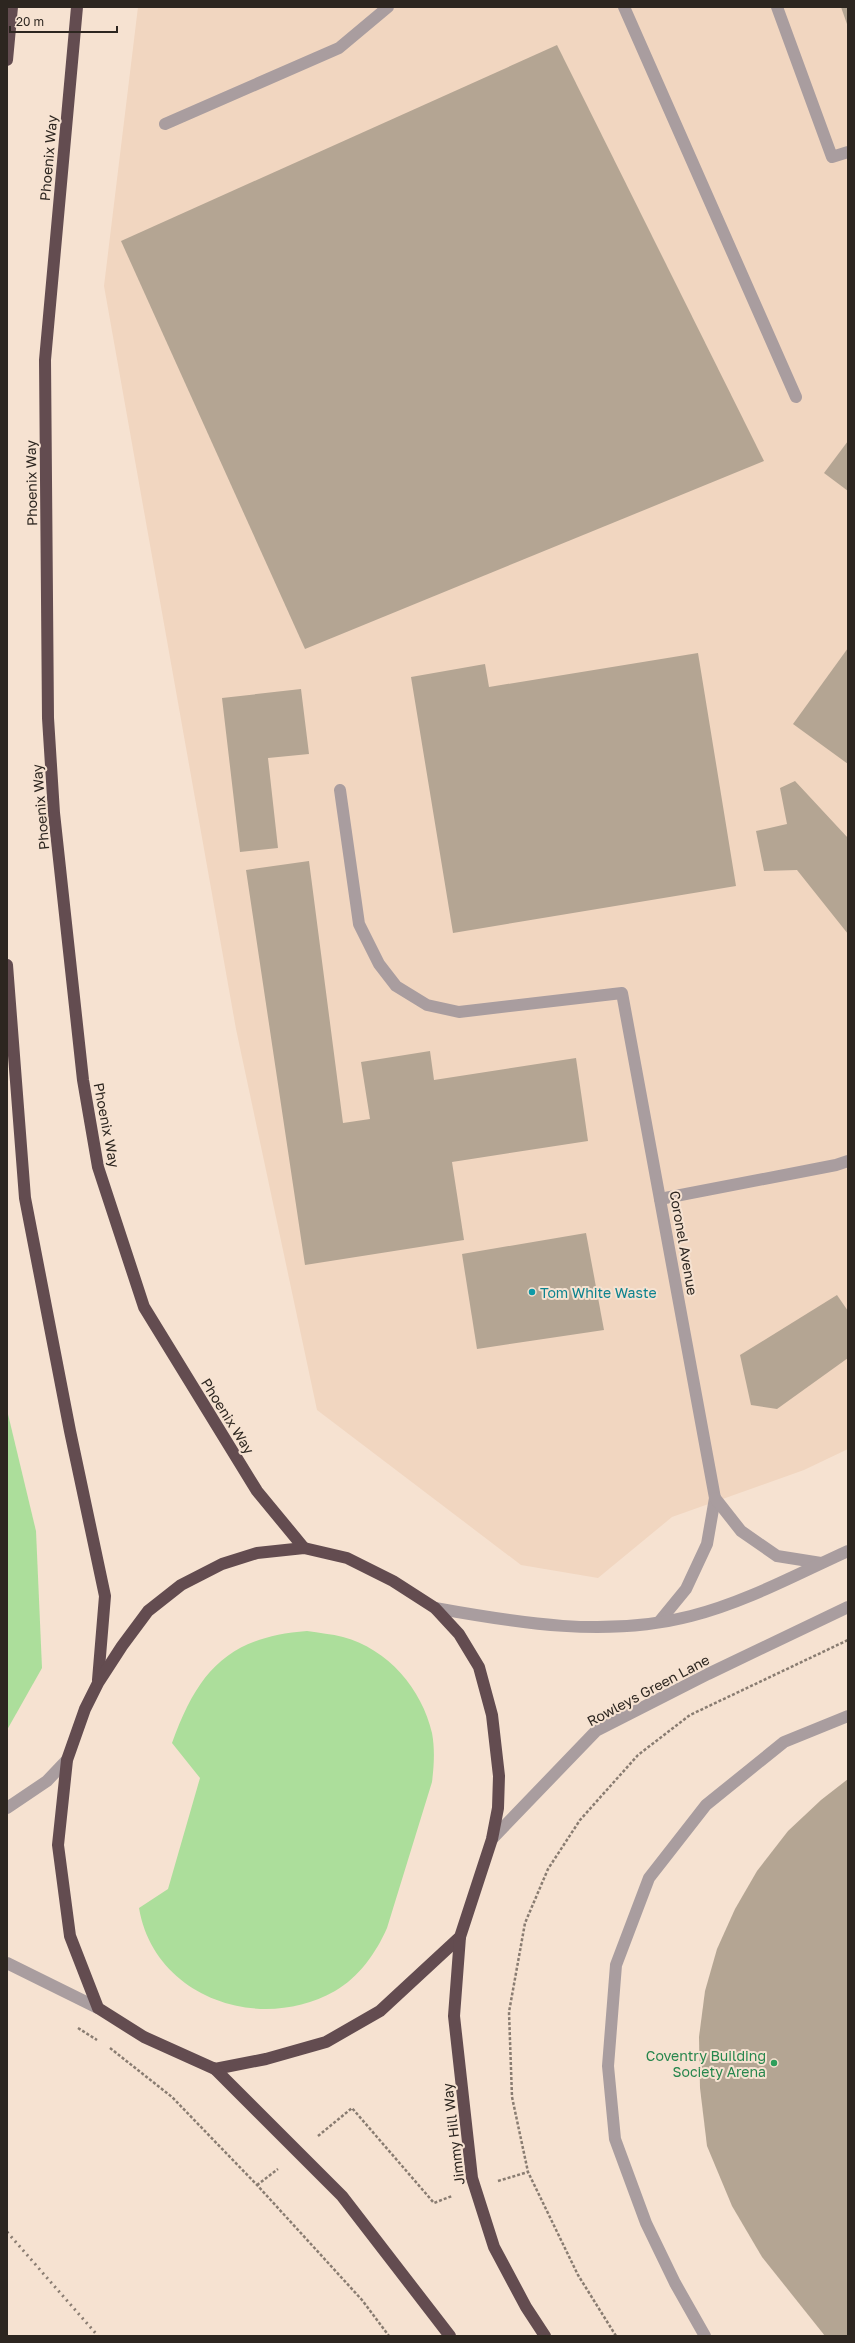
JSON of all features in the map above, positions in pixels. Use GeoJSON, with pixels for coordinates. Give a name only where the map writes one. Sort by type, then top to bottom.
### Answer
{"type":"FeatureCollection","features":[{"type":"Feature","properties":{"kind":"highway"},"geometry":{"type":"LineString","coordinates":[[7,60],[12,7]]}},
{"type":"Feature","properties":{"kind":"highway","name":"Phoenix Way"},"geometry":{"type":"LineString","coordinates":[[77,7],[45,360],[48,718],[54,813],[83,1080],[98,1167],[144,1307],[257,1491],[304,1548]]}},
{"type":"Feature","properties":{"kind":"highway"},"geometry":{"type":"LineString","coordinates":[[70,82],[82,7]]}},
{"type":"Feature","properties":{"kind":"highway"},"geometry":{"type":"LineString","coordinates":[[7,965],[25,1198],[70,1431],[105,1596],[98,1683]]}},
{"type":"Feature","properties":{"kind":"highway","name":"Jimmy Hill Way"},"geometry":{"type":"LineString","coordinates":[[98,2008],[70,1936],[59,1853],[67,1760],[85,1709],[98,1683],[122,1646],[148,1611],[181,1585],[222,1564],[257,1553],[304,1548],[347,1558],[393,1581],[435,1608],[459,1634],[479,1667],[492,1715],[499,1776],[498,1808],[492,1839],[460,1937],[454,2016],[472,2178],[494,2247],[526,2307],[545,2336]]}},
{"type":"Feature","properties":{"kind":"highway"},"geometry":{"type":"LineString","coordinates":[[215,2069],[266,2059],[326,2042],[380,2011],[460,1937]]}},
{"type":"Feature","properties":{"kind":"highway"},"geometry":{"type":"LineString","coordinates":[[98,2008],[144,2037],[215,2069],[342,2196],[450,2336]]}},
{"type":"Feature","properties":{"kind":"street"},"geometry":{"type":"LineString","coordinates":[[165,124],[339,48],[388,7]]}},
{"type":"Feature","properties":{"kind":"street"},"geometry":{"type":"LineString","coordinates":[[624,7],[796,397]]}},
{"type":"Feature","properties":{"kind":"street"},"geometry":{"type":"LineString","coordinates":[[777,7],[832,157],[848,152]]}},
{"type":"Feature","properties":{"kind":"street","name":"Coronel Avenue"},"geometry":{"type":"LineString","coordinates":[[340,790],[359,924],[379,964],[396,986],[427,1005],[459,1012],[622,993],[715,1498],[707,1544],[686,1589],[659,1622]]}},
{"type":"Feature","properties":{"kind":"street"},"geometry":{"type":"LineString","coordinates":[[660,1199],[836,1165],[848,1160]]}},
{"type":"Feature","properties":{"kind":"street","name":"Coronel Avenue"},"geometry":{"type":"LineString","coordinates":[[715,1498],[741,1531],[777,1556],[822,1563]]}},
{"type":"Feature","properties":{"kind":"street"},"geometry":{"type":"LineString","coordinates":[[435,1608],[547,1626],[613,1627],[659,1622],[690,1616],[722,1606],[848,1551]]}},
{"type":"Feature","properties":{"kind":"street","name":"Rowleys Green Lane"},"geometry":{"type":"LineString","coordinates":[[492,1839],[596,1731],[708,1674],[848,1607]]}},
{"type":"Feature","properties":{"kind":"street"},"geometry":{"type":"LineString","coordinates":[[705,2336],[675,2282],[646,2223],[615,2138],[608,2066],[616,1965],[649,1878],[706,1805],[784,1742],[848,1716]]}},
{"type":"Feature","properties":{"kind":"street"},"geometry":{"type":"LineString","coordinates":[[7,1808],[47,1781],[67,1760]]}},
{"type":"Feature","properties":{"kind":"street"},"geometry":{"type":"LineString","coordinates":[[7,1963],[98,2008]]}},
{"type":"Feature","properties":{"kind":"path"},"geometry":{"type":"LineString","coordinates":[[616,2336],[578,2275],[528,2172],[512,2097],[509,2012],[525,1923],[548,1870],[580,1820],[638,1755],[690,1715],[848,1640]]}},
{"type":"Feature","properties":{"kind":"path"},"geometry":{"type":"LineString","coordinates":[[74,2026],[102,2042]]}},
{"type":"Feature","properties":{"kind":"path"},"geometry":{"type":"LineString","coordinates":[[108,2046],[172,2097],[257,2185],[362,2300],[389,2336]]}},
{"type":"Feature","properties":{"kind":"path"},"geometry":{"type":"LineString","coordinates":[[352,2108],[434,2203]]}},
{"type":"Feature","properties":{"kind":"shaded area"},"geometry":{"type":"Polygon","coordinates":[[[138,7],[848,7],[848,1449],[804,1470],[672,1517],[598,1578],[521,1565],[317,1410],[236,1029],[104,286],[138,7]]]}},
{"type":"Feature","properties":{"kind":"green space"},"geometry":{"type":"Polygon","coordinates":[[[7,1410],[36,1531],[42,1668],[7,1730],[7,1410]]]}},
{"type":"Feature","properties":{"kind":"green space"},"geometry":{"type":"Polygon","coordinates":[[[307,1631],[339,1636],[359,1643],[388,1661],[401,1673],[420,1701],[432,1733],[434,1758],[432,1782],[387,1928],[378,1946],[366,1964],[352,1979],[335,1991],[305,2003],[274,2009],[244,2007],[214,1999],[188,1985],[165,1965],[149,1939],[139,1908],[168,1889],[200,1778],[172,1743],[193,1696],[205,1678],[220,1662],[236,1650],[256,1641],[280,1635],[307,1631]]]}},
{"type":"Feature","properties":{"kind":"building"},"geometry":{"type":"Polygon","coordinates":[[[841,7],[848,7],[848,27],[841,7]]]}},
{"type":"Feature","properties":{"kind":"building"},"geometry":{"type":"Polygon","coordinates":[[[557,45],[764,461],[305,649],[121,241],[557,45]]]}},
{"type":"Feature","properties":{"kind":"building"},"geometry":{"type":"Polygon","coordinates":[[[848,441],[848,491],[824,473],[848,441]]]}},
{"type":"Feature","properties":{"kind":"building"},"geometry":{"type":"Polygon","coordinates":[[[848,648],[848,764],[793,724],[848,648]]]}},
{"type":"Feature","properties":{"kind":"building"},"geometry":{"type":"Polygon","coordinates":[[[698,653],[736,886],[453,933],[411,677],[485,664],[489,687],[698,653]]]}},
{"type":"Feature","properties":{"kind":"building"},"geometry":{"type":"Polygon","coordinates":[[[301,689],[309,754],[268,758],[278,848],[240,852],[222,698],[301,689]]]}},
{"type":"Feature","properties":{"kind":"building"},"geometry":{"type":"Polygon","coordinates":[[[795,781],[848,838],[848,934],[797,870],[764,871],[756,831],[787,824],[780,788],[795,781]]]}},
{"type":"Feature","properties":{"kind":"building"},"geometry":{"type":"Polygon","coordinates":[[[309,861],[343,1123],[370,1119],[361,1062],[430,1051],[434,1080],[576,1058],[588,1141],[452,1162],[464,1240],[305,1265],[246,870],[309,861]]]}},
{"type":"Feature","properties":{"kind":"building","name":"Tom White Waste"},"geometry":{"type":"Polygon","coordinates":[[[586,1233],[604,1330],[477,1349],[462,1254],[586,1233]]]}},
{"type":"Feature","properties":{"kind":"building"},"geometry":{"type":"Polygon","coordinates":[[[837,1295],[848,1311],[848,1358],[777,1409],[751,1405],[740,1355],[837,1295]]]}},
{"type":"Feature","properties":{"kind":"building","name":"Coventry Building Society Arena"},"geometry":{"type":"Polygon","coordinates":[[[848,1779],[848,2336],[825,2336],[762,2257],[732,2206],[707,2146],[700,2088],[699,2037],[705,1991],[717,1949],[735,1909],[757,1871],[788,1831],[821,1800],[848,1779]]]}},
{"type":"Feature","properties":{"kind":"railway"},"geometry":{"type":"LineString","coordinates":[[7,2232],[98,2336]]}},
{"type":"Feature","properties":{"kind":"place","name":"Tom White Waste"},"geometry":{"type":"Point","coordinates":[532,1292]}},
{"type":"Feature","properties":{"kind":"place","name":"Coventry Building Society Arena"},"geometry":{"type":"Point","coordinates":[774,2063]}}]}
